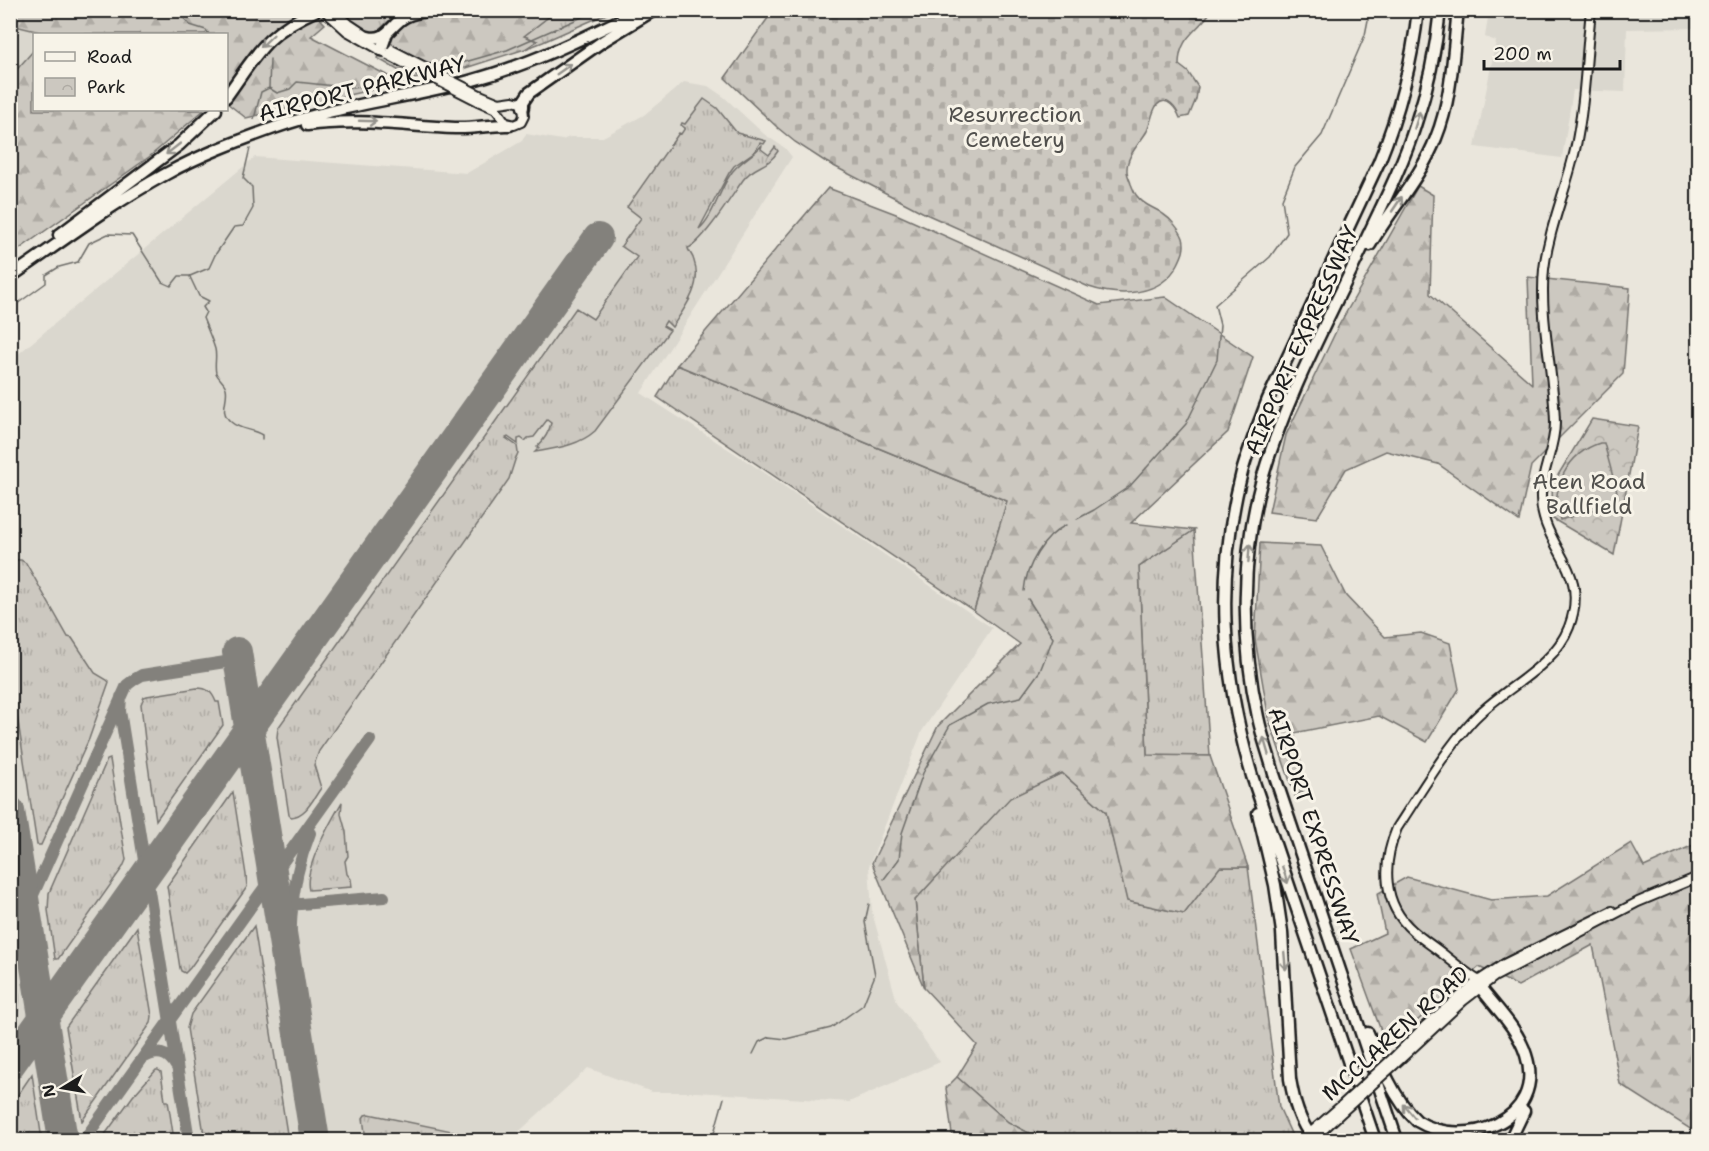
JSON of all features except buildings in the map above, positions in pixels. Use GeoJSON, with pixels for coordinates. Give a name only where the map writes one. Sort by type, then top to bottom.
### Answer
{"type":"FeatureCollection","features":[{"type":"Feature","properties":{"kind":"highway"},"geometry":{"type":"LineString","coordinates":[[369,37],[378,38],[387,33],[406,16],[434,10]]}},
{"type":"Feature","properties":{"kind":"highway","name":"AIRPORT PARKWAY"},"geometry":{"type":"LineString","coordinates":[[10,270],[132,187],[195,152],[225,139],[264,124],[311,111],[419,87],[493,67],[549,47],[626,10]]}},
{"type":"Feature","properties":{"kind":"highway","name":"AIRPORT PARKWAY"},"geometry":{"type":"LineString","coordinates":[[10,278],[164,175],[198,158],[301,120],[474,80],[556,50],[641,10]]}},
{"type":"Feature","properties":{"kind":"highway"},"geometry":{"type":"LineString","coordinates":[[523,107],[526,97],[535,89],[603,41],[654,10]]}},
{"type":"Feature","properties":{"kind":"highway"},"geometry":{"type":"LineString","coordinates":[[1400,102],[1411,42],[1413,10]]}},
{"type":"Feature","properties":{"kind":"highway","name":"AIRPORT EXPRESSWAY"},"geometry":{"type":"LineString","coordinates":[[1375,1140],[1252,776],[1240,734],[1233,699],[1225,604],[1234,508],[1252,439],[1268,399],[1392,129],[1408,74],[1418,10]]}},
{"type":"Feature","properties":{"kind":"highway","name":"AIRPORT EXPRESSWAY"},"geometry":{"type":"LineString","coordinates":[[1397,1140],[1274,774],[1258,719],[1246,624],[1246,596],[1250,543],[1262,480],[1277,435],[1316,345],[1399,170],[1415,127],[1434,54],[1440,10]]}},
{"type":"Feature","properties":{"kind":"highway"},"geometry":{"type":"LineString","coordinates":[[1316,345],[1359,265],[1436,140],[1448,92],[1458,10]]}},
{"type":"Feature","properties":{"kind":"highway"},"geometry":{"type":"LineString","coordinates":[[228,94],[263,45],[287,25],[313,12]]}},
{"type":"Feature","properties":{"kind":"highway"},"geometry":{"type":"LineString","coordinates":[[386,50],[387,33]]}},
{"type":"Feature","properties":{"kind":"highway"},"geometry":{"type":"LineString","coordinates":[[59,236],[174,149],[215,111]]}},
{"type":"Feature","properties":{"kind":"highway"},"geometry":{"type":"LineString","coordinates":[[248,138],[298,126],[338,121],[465,128],[510,124]]}},
{"type":"Feature","properties":{"kind":"highway"},"geometry":{"type":"LineString","coordinates":[[1226,636],[1227,681],[1233,720],[1268,850],[1282,932],[1293,1101],[1299,1117],[1312,1138]]}},
{"type":"Feature","properties":{"kind":"highway"},"geometry":{"type":"LineString","coordinates":[[1274,774],[1372,1045],[1392,1087],[1404,1107],[1417,1120],[1434,1133],[1451,1138],[1469,1139],[1485,1136],[1501,1127],[1514,1116],[1523,1101],[1528,1086],[1529,1071],[1526,1054],[1518,1037],[1481,984]]}},
{"type":"Feature","properties":{"kind":"highway"},"geometry":{"type":"LineString","coordinates":[[1481,984],[1519,1030],[1528,1043],[1532,1057],[1534,1075],[1531,1096],[1510,1140]]}},
{"type":"Feature","properties":{"kind":"street"},"geometry":{"type":"LineString","coordinates":[[324,10],[347,32],[479,98],[495,109],[504,121],[517,124],[523,120],[525,114],[523,107],[517,102],[499,103],[479,98]]}},
{"type":"Feature","properties":{"kind":"street"},"geometry":{"type":"LineString","coordinates":[[333,10],[386,50]]}},
{"type":"Feature","properties":{"kind":"street"},"geometry":{"type":"LineString","coordinates":[[1481,984],[1411,930],[1390,898],[1387,862],[1390,843],[1396,828],[1461,734],[1491,703],[1548,658],[1562,642],[1572,616],[1575,599],[1570,573],[1564,557],[1550,534],[1542,510],[1542,486],[1555,429],[1543,280],[1549,241],[1576,147],[1591,10]]}},
{"type":"Feature","properties":{"kind":"street","name":"MCCLAREN ROAD"},"geometry":{"type":"LineString","coordinates":[[1312,1138],[1393,1062],[1425,1026],[1481,984],[1638,902],[1698,877]]}},
{"type":"Feature","properties":{"kind":"shaded area"},"geometry":{"type":"Polygon","coordinates":[[[1489,11],[1698,11],[1698,28],[1627,29],[1625,92],[1573,90],[1562,158],[1475,147],[1496,41],[1485,37],[1489,11]]]}},
{"type":"Feature","properties":{"kind":"shaded area"},"geometry":{"type":"Polygon","coordinates":[[[11,25],[45,33],[33,33],[33,51],[11,76],[11,25]]]}},
{"type":"Feature","properties":{"kind":"shaded area"},"geometry":{"type":"Polygon","coordinates":[[[684,82],[708,86],[724,97],[764,134],[785,148],[792,157],[641,393],[759,469],[992,628],[922,731],[869,866],[872,912],[897,1002],[940,1062],[849,1102],[697,1092],[652,1092],[588,1068],[510,1140],[11,1140],[11,360],[255,157],[467,173],[522,141],[526,134],[562,140],[570,137],[603,137],[644,115],[684,82]]]}},
{"type":"Feature","properties":{"kind":"green space"},"geometry":{"type":"Polygon","coordinates":[[[11,10],[313,11],[325,24],[311,36],[402,83],[246,118],[228,104],[228,33],[44,33],[11,25],[11,10]]]}},
{"type":"Feature","properties":{"kind":"green space"},"geometry":{"type":"Polygon","coordinates":[[[348,10],[408,11],[392,18],[379,30],[370,32],[351,20],[348,10]]]}},
{"type":"Feature","properties":{"kind":"green space","name":"Resurrection Cemetery"},"geometry":{"type":"Polygon","coordinates":[[[815,10],[1211,11],[1190,35],[1180,55],[1179,65],[1188,72],[1198,87],[1189,116],[1180,118],[1168,102],[1164,101],[1157,105],[1147,131],[1127,165],[1127,174],[1136,195],[1169,219],[1183,238],[1182,255],[1171,275],[1161,283],[1138,292],[1113,292],[1089,287],[926,214],[826,162],[795,142],[725,78],[773,11],[809,11],[812,13],[815,10]]]}},
{"type":"Feature","properties":{"kind":"green space"},"geometry":{"type":"Polygon","coordinates":[[[556,11],[613,11],[525,49],[537,41],[524,36],[556,11]]]}},
{"type":"Feature","properties":{"kind":"green space"},"geometry":{"type":"Polygon","coordinates":[[[556,11],[524,36],[537,41],[525,49],[453,72],[413,79],[377,58],[380,54],[388,57],[394,45],[389,42],[395,30],[408,22],[446,13],[556,11]]]}},
{"type":"Feature","properties":{"kind":"green space"},"geometry":{"type":"Polygon","coordinates":[[[33,51],[33,111],[203,111],[149,157],[11,255],[11,76],[33,51]]]}},
{"type":"Feature","properties":{"kind":"green space"},"geometry":{"type":"Polygon","coordinates":[[[704,99],[717,108],[737,133],[766,141],[764,144],[760,143],[754,152],[734,166],[699,229],[708,218],[733,170],[754,153],[762,145],[761,149],[769,155],[775,147],[778,151],[770,161],[747,175],[701,238],[688,248],[696,270],[691,296],[672,327],[666,321],[663,326],[670,330],[595,431],[574,443],[535,452],[549,430],[551,423],[547,420],[534,437],[525,441],[518,439],[518,444],[506,438],[517,446],[518,453],[509,479],[319,751],[314,765],[321,788],[301,814],[291,817],[277,737],[278,728],[576,308],[593,319],[637,257],[621,246],[641,218],[627,207],[679,133],[681,134],[685,128],[681,125],[682,123],[685,124],[704,99]]]}},
{"type":"Feature","properties":{"kind":"green space"},"geometry":{"type":"Polygon","coordinates":[[[1418,186],[1433,195],[1430,294],[1532,384],[1528,277],[1630,288],[1623,374],[1531,466],[1519,521],[1438,464],[1386,451],[1346,469],[1317,518],[1269,512],[1286,435],[1339,325],[1418,186]]]}},
{"type":"Feature","properties":{"kind":"green space"},"geometry":{"type":"Polygon","coordinates":[[[828,188],[896,214],[1099,305],[1165,297],[1253,357],[1228,432],[1131,523],[1194,530],[1139,567],[1147,755],[1210,756],[1248,867],[1220,867],[1184,914],[1127,901],[1106,812],[1062,773],[1010,798],[915,900],[924,988],[872,863],[938,726],[1020,644],[974,611],[1007,501],[677,365],[828,188]]]}},
{"type":"Feature","properties":{"kind":"green space"},"geometry":{"type":"Polygon","coordinates":[[[677,365],[1007,501],[974,611],[657,397],[677,365]]]}},
{"type":"Feature","properties":{"kind":"green space","name":"Aten Road Ballfield"},"geometry":{"type":"Polygon","coordinates":[[[1592,419],[1638,426],[1614,555],[1553,519],[1552,485],[1592,419]]]}},
{"type":"Feature","properties":{"kind":"green space"},"geometry":{"type":"Polygon","coordinates":[[[1604,443],[1618,496],[1612,504],[1560,520],[1557,496],[1564,473],[1579,455],[1604,443]]]}},
{"type":"Feature","properties":{"kind":"green space"},"geometry":{"type":"Polygon","coordinates":[[[1194,530],[1210,756],[1147,756],[1139,567],[1194,530]]]}},
{"type":"Feature","properties":{"kind":"green space"},"geometry":{"type":"Polygon","coordinates":[[[1260,543],[1321,546],[1346,596],[1385,637],[1421,633],[1450,643],[1459,689],[1427,742],[1379,716],[1294,733],[1307,789],[1295,796],[1269,720],[1255,639],[1260,543]]]}},
{"type":"Feature","properties":{"kind":"green space"},"geometry":{"type":"Polygon","coordinates":[[[16,560],[26,563],[68,637],[72,638],[95,673],[109,682],[89,739],[41,845],[37,845],[11,676],[10,562],[16,560]]]}},
{"type":"Feature","properties":{"kind":"green space"},"geometry":{"type":"Polygon","coordinates":[[[197,688],[209,691],[216,702],[219,702],[223,725],[156,820],[141,704],[147,696],[197,688]]]}},
{"type":"Feature","properties":{"kind":"green space"},"geometry":{"type":"Polygon","coordinates":[[[110,759],[126,860],[58,959],[55,959],[48,910],[49,893],[107,760],[110,759]]]}},
{"type":"Feature","properties":{"kind":"green space"},"geometry":{"type":"Polygon","coordinates":[[[1062,773],[1106,812],[1128,901],[1184,914],[1220,867],[1248,867],[1279,1107],[1294,1140],[1042,1140],[1008,1122],[957,1077],[977,1045],[924,988],[915,900],[1010,797],[1062,773]]]}},
{"type":"Feature","properties":{"kind":"green space"},"geometry":{"type":"Polygon","coordinates":[[[233,792],[247,887],[185,973],[180,968],[167,886],[233,792]]]}},
{"type":"Feature","properties":{"kind":"green space"},"geometry":{"type":"Polygon","coordinates":[[[342,802],[341,814],[346,832],[348,856],[345,861],[352,887],[309,890],[308,881],[314,858],[342,802]]]}},
{"type":"Feature","properties":{"kind":"green space"},"geometry":{"type":"Polygon","coordinates":[[[1631,843],[1644,867],[1698,843],[1698,1134],[1620,1084],[1593,945],[1518,986],[1479,967],[1387,1047],[1351,949],[1385,933],[1377,894],[1407,877],[1491,900],[1547,896],[1631,843]]]}},
{"type":"Feature","properties":{"kind":"green space"},"geometry":{"type":"Polygon","coordinates":[[[254,926],[288,1140],[205,1140],[187,1028],[191,1014],[254,926]]]}},
{"type":"Feature","properties":{"kind":"green space"},"geometry":{"type":"Polygon","coordinates":[[[137,927],[152,1016],[151,1023],[82,1121],[66,1027],[137,927]]]}},
{"type":"Feature","properties":{"kind":"green space"},"geometry":{"type":"Polygon","coordinates":[[[11,958],[18,987],[19,1003],[11,1026],[11,958]]]}},
{"type":"Feature","properties":{"kind":"green space"},"geometry":{"type":"Polygon","coordinates":[[[156,1070],[161,1072],[174,1140],[101,1140],[133,1096],[156,1070]]]}},
{"type":"Feature","properties":{"kind":"green space"},"geometry":{"type":"Polygon","coordinates":[[[32,1074],[42,1140],[11,1140],[11,1105],[32,1074]]]}},
{"type":"Feature","properties":{"kind":"green space"},"geometry":{"type":"Polygon","coordinates":[[[957,1077],[1008,1122],[1042,1140],[950,1140],[952,1134],[946,1088],[957,1077]]]}},
{"type":"Feature","properties":{"kind":"green space"},"geometry":{"type":"Polygon","coordinates":[[[369,1114],[457,1133],[406,1140],[366,1140],[363,1118],[369,1114]]]}},
{"type":"Feature","properties":{"kind":"waterway"},"geometry":{"type":"LineString","coordinates":[[134,10],[145,10]]}},
{"type":"Feature","properties":{"kind":"waterway"},"geometry":{"type":"LineString","coordinates":[[164,10],[181,15],[190,25],[206,30],[208,33]]}},
{"type":"Feature","properties":{"kind":"waterway"},"geometry":{"type":"LineString","coordinates":[[431,65],[435,63],[451,66],[507,50],[598,10]]}},
{"type":"Feature","properties":{"kind":"waterway"},"geometry":{"type":"LineString","coordinates":[[1077,519],[1130,486],[1186,424],[1217,360],[1220,325],[1215,305],[1270,257],[1287,233],[1282,199],[1295,167],[1322,135],[1365,35],[1370,10]]}},
{"type":"Feature","properties":{"kind":"waterway"},"geometry":{"type":"LineString","coordinates":[[269,88],[270,59]]}},
{"type":"Feature","properties":{"kind":"waterway"},"geometry":{"type":"LineString","coordinates":[[254,119],[261,92],[269,88],[277,93],[290,89],[297,82],[353,88],[382,85],[415,71]]}},
{"type":"Feature","properties":{"kind":"waterway"},"geometry":{"type":"LineString","coordinates":[[10,309],[46,283],[46,275],[59,267],[78,262],[89,243],[108,234],[132,235],[162,282],[171,286],[179,276],[190,276],[209,268],[234,227],[243,226],[253,208],[252,187],[243,178],[250,148]]}},
{"type":"Feature","properties":{"kind":"waterway"},"geometry":{"type":"LineString","coordinates":[[190,277],[199,296],[209,301],[203,307],[206,312],[203,318],[215,349],[216,373],[227,392],[225,414],[235,425],[262,435],[262,439]]}},
{"type":"Feature","properties":{"kind":"waterway"},"geometry":{"type":"LineString","coordinates":[[1024,591],[1032,562],[1050,536],[1066,525]]}},
{"type":"Feature","properties":{"kind":"waterway"},"geometry":{"type":"LineString","coordinates":[[884,879],[899,859],[902,833],[923,773],[950,725],[988,704],[1021,697],[1040,671],[1053,638],[1028,599]]}},
{"type":"Feature","properties":{"kind":"waterway"},"geometry":{"type":"LineString","coordinates":[[753,1054],[759,1042],[769,1037],[786,1039],[831,1028],[863,1005],[875,975],[865,922],[869,904]]}},
{"type":"Feature","properties":{"kind":"waterway"},"geometry":{"type":"LineString","coordinates":[[712,1140],[724,1098]]}},
{"type":"Feature","properties":{"kind":"taxiway"},"geometry":{"type":"LineString","coordinates":[[10,930],[28,906],[127,685],[142,675],[238,660]]}},
{"type":"Feature","properties":{"kind":"taxiway"},"geometry":{"type":"LineString","coordinates":[[121,697],[120,711],[189,1140]]}},
{"type":"Feature","properties":{"kind":"taxiway"},"geometry":{"type":"LineString","coordinates":[[84,1140],[370,740]]}},
{"type":"Feature","properties":{"kind":"taxiway"},"geometry":{"type":"LineString","coordinates":[[293,1002],[291,958],[293,896],[310,833]]}},
{"type":"Feature","properties":{"kind":"taxiway"},"geometry":{"type":"LineString","coordinates":[[277,906],[384,897]]}},
{"type":"Feature","properties":{"kind":"taxiway"},"geometry":{"type":"LineString","coordinates":[[143,1058],[157,1053],[165,1055],[176,1066]]}},
{"type":"Feature","properties":{"kind":"runway"},"geometry":{"type":"LineString","coordinates":[[10,1065],[598,238]]}},
{"type":"Feature","properties":{"kind":"runway"},"geometry":{"type":"LineString","coordinates":[[237,652],[315,1140]]}},
{"type":"Feature","properties":{"kind":"runway"},"geometry":{"type":"LineString","coordinates":[[10,811],[63,1140]]}}]}
